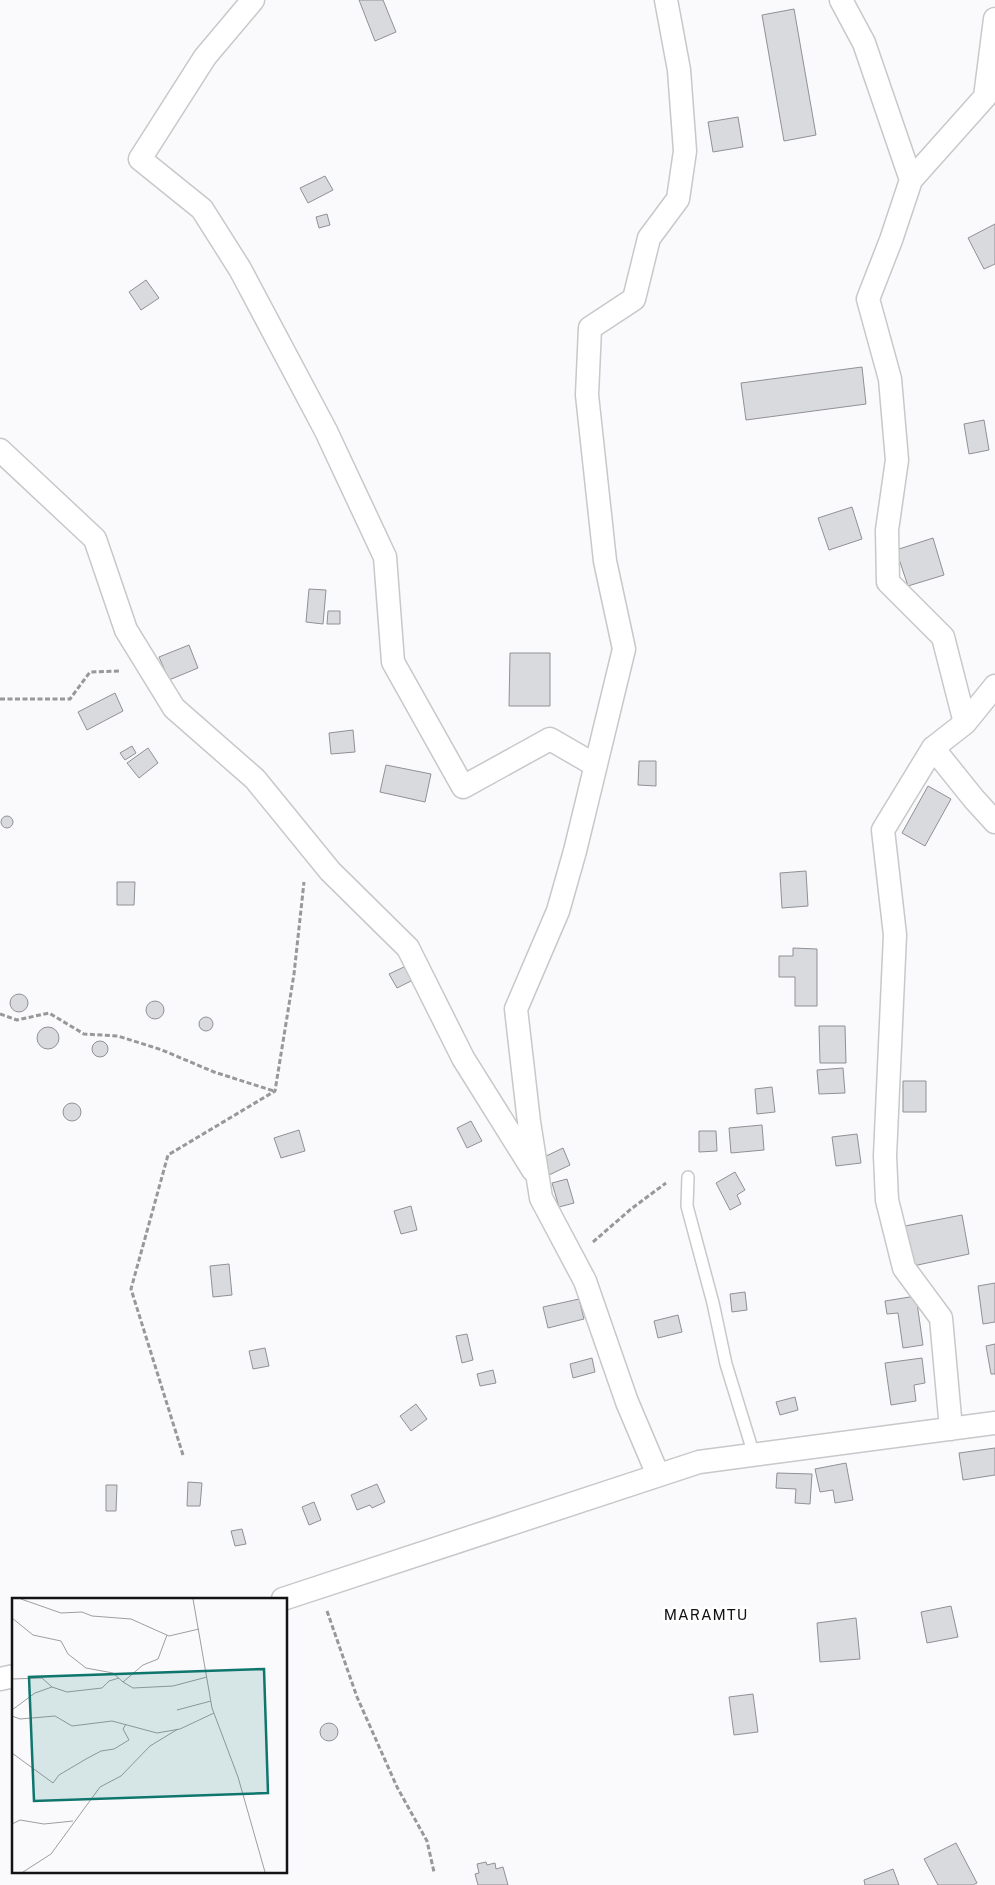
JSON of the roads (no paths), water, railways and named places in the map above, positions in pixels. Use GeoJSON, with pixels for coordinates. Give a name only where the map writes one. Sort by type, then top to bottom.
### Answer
{"type":"FeatureCollection","features":[{"type":"Feature","properties":{"kind":"street"},"geometry":{"type":"LineString","coordinates":[[253,0],[205,57],[140,159],[202,209],[240,269],[326,431],[385,557],[393,662],[464,787],[550,739],[595,766]]}},
{"type":"Feature","properties":{"kind":"street"},"geometry":{"type":"LineString","coordinates":[[658,1475],[627,1402],[585,1281],[541,1198],[516,1009],[558,911],[575,850],[624,649],[605,561],[587,395],[590,328],[634,299],[649,238],[678,199],[685,150],[679,70],[666,0]]}},
{"type":"Feature","properties":{"kind":"street"},"geometry":{"type":"LineString","coordinates":[[841,0],[864,43],[911,180]]}},
{"type":"Feature","properties":{"kind":"street"},"geometry":{"type":"LineString","coordinates":[[965,723],[943,637],[888,582],[887,530],[897,460],[890,380],[868,299],[891,240],[911,180],[984,97],[995,19]]}},
{"type":"Feature","properties":{"kind":"street"},"geometry":{"type":"LineString","coordinates":[[0,450],[95,539],[126,630],[174,708],[255,779],[322,861],[408,948],[463,1058],[538,1178]]}},
{"type":"Feature","properties":{"kind":"street"},"geometry":{"type":"LineString","coordinates":[[951,1429],[941,1318],[904,1268],[887,1200],[885,1156],[895,935],[883,830],[933,748],[965,723],[995,686]]}},
{"type":"Feature","properties":{"kind":"street"},"geometry":{"type":"LineString","coordinates":[[933,748],[995,822]]}},
{"type":"Feature","properties":{"kind":"street"},"geometry":{"type":"LineString","coordinates":[[286,1598],[699,1462],[995,1423]]}},
{"type":"Feature","properties":{"kind":"lane"},"geometry":{"type":"LineString","coordinates":[[688,1177],[687,1206],[713,1303],[726,1364],[754,1455]]}},
{"type":"Feature","properties":{"kind":"district","name":"MARAMTU"},"geometry":{"type":"Point","coordinates":[706,1615]}}]}
